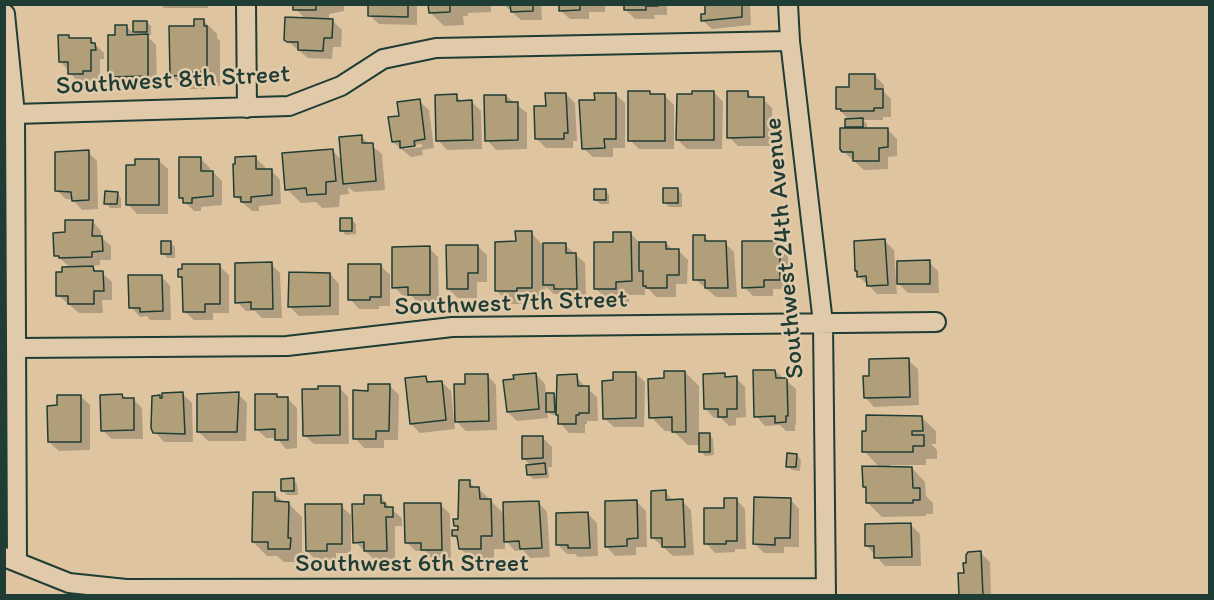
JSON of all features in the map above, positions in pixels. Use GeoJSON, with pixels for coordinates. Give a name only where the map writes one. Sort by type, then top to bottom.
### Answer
{"type":"FeatureCollection","features":[{"type":"Feature","properties":{"kind":"street"},"geometry":{"type":"LineString","coordinates":[[246,4],[247,108]]}},
{"type":"Feature","properties":{"kind":"street","name":"Southwest 24th Avenue"},"geometry":{"type":"LineString","coordinates":[[788,4],[790,41],[823,323],[826,592]]}},
{"type":"Feature","properties":{"kind":"street"},"geometry":{"type":"LineString","coordinates":[[5,14],[15,114],[17,348],[11,559]]}},
{"type":"Feature","properties":{"kind":"street","name":"Southwest 8th Street"},"geometry":{"type":"LineString","coordinates":[[15,114],[289,106],[341,86],[383,59],[436,48],[790,41]]}},
{"type":"Feature","properties":{"kind":"street","name":"Southwest 7th Street"},"geometry":{"type":"LineString","coordinates":[[17,348],[287,346],[452,327],[936,322]]}},
{"type":"Feature","properties":{"kind":"street","name":"Southwest 6th Street"},"geometry":{"type":"LineString","coordinates":[[11,559],[69,583],[126,589],[268,592],[826,592]]}},
{"type":"Feature","properties":{"kind":"building"},"geometry":{"type":"Polygon","coordinates":[[[293,4],[316,4],[316,10],[293,10],[293,4]]]}},
{"type":"Feature","properties":{"kind":"building"},"geometry":{"type":"Polygon","coordinates":[[[368,4],[408,4],[408,17],[368,16],[368,4]]]}},
{"type":"Feature","properties":{"kind":"building"},"geometry":{"type":"Polygon","coordinates":[[[428,4],[450,4],[450,12],[429,13],[428,4]]]}},
{"type":"Feature","properties":{"kind":"building"},"geometry":{"type":"Polygon","coordinates":[[[510,4],[533,4],[533,11],[511,12],[510,4]]]}},
{"type":"Feature","properties":{"kind":"building"},"geometry":{"type":"Polygon","coordinates":[[[559,4],[580,4],[580,10],[559,11],[559,4]]]}},
{"type":"Feature","properties":{"kind":"building"},"geometry":{"type":"Polygon","coordinates":[[[624,4],[658,4],[658,6],[646,6],[646,10],[624,10],[624,4]]]}},
{"type":"Feature","properties":{"kind":"building"},"geometry":{"type":"Polygon","coordinates":[[[705,4],[742,4],[742,17],[701,21],[701,14],[705,14],[705,4]]]}},
{"type":"Feature","properties":{"kind":"building"},"geometry":{"type":"Polygon","coordinates":[[[285,17],[333,19],[332,38],[324,38],[323,51],[298,50],[298,42],[284,40],[285,17]]]}},
{"type":"Feature","properties":{"kind":"building"},"geometry":{"type":"Polygon","coordinates":[[[194,19],[204,19],[204,26],[207,26],[207,72],[170,76],[169,26],[194,26],[194,19]]]}},
{"type":"Feature","properties":{"kind":"building"},"geometry":{"type":"Polygon","coordinates":[[[133,21],[147,21],[147,32],[133,32],[133,21]]]}},
{"type":"Feature","properties":{"kind":"building"},"geometry":{"type":"Polygon","coordinates":[[[115,25],[127,25],[127,35],[148,34],[148,76],[108,77],[108,35],[115,35],[115,25]]]}},
{"type":"Feature","properties":{"kind":"building"},"geometry":{"type":"Polygon","coordinates":[[[58,35],[69,35],[69,38],[91,38],[91,43],[95,43],[96,50],[91,50],[91,71],[83,71],[83,74],[68,74],[68,62],[59,62],[58,35]]]}},
{"type":"Feature","properties":{"kind":"building"},"geometry":{"type":"Polygon","coordinates":[[[849,74],[875,74],[875,89],[883,89],[883,108],[874,108],[874,111],[836,109],[836,87],[849,87],[849,74]]]}},
{"type":"Feature","properties":{"kind":"building"},"geometry":{"type":"Polygon","coordinates":[[[628,91],[665,94],[665,141],[628,141],[628,91]]]}},
{"type":"Feature","properties":{"kind":"building"},"geometry":{"type":"Polygon","coordinates":[[[692,91],[714,91],[714,140],[676,140],[677,94],[692,94],[692,91]]]}},
{"type":"Feature","properties":{"kind":"building"},"geometry":{"type":"Polygon","coordinates":[[[727,91],[748,91],[748,97],[764,97],[764,137],[727,138],[727,91]]]}},
{"type":"Feature","properties":{"kind":"building"},"geometry":{"type":"Polygon","coordinates":[[[545,93],[566,93],[568,133],[564,133],[564,139],[535,139],[534,106],[546,106],[545,93]]]}},
{"type":"Feature","properties":{"kind":"building"},"geometry":{"type":"Polygon","coordinates":[[[594,93],[616,93],[616,139],[604,139],[605,148],[582,149],[579,100],[595,100],[594,93]]]}},
{"type":"Feature","properties":{"kind":"building"},"geometry":{"type":"Polygon","coordinates":[[[457,94],[457,101],[472,100],[473,140],[436,141],[435,95],[457,94]]]}},
{"type":"Feature","properties":{"kind":"building"},"geometry":{"type":"Polygon","coordinates":[[[484,95],[506,95],[506,102],[518,102],[518,140],[485,141],[484,95]]]}},
{"type":"Feature","properties":{"kind":"building"},"geometry":{"type":"Polygon","coordinates":[[[420,99],[425,139],[414,141],[415,146],[400,148],[400,141],[392,142],[388,117],[399,116],[397,102],[420,99]]]}},
{"type":"Feature","properties":{"kind":"building"},"geometry":{"type":"Polygon","coordinates":[[[863,118],[863,127],[845,127],[845,119],[863,118]]]}},
{"type":"Feature","properties":{"kind":"building"},"geometry":{"type":"Polygon","coordinates":[[[840,128],[888,128],[888,147],[879,148],[879,161],[853,161],[853,152],[842,152],[840,149],[840,128]]]}},
{"type":"Feature","properties":{"kind":"building"},"geometry":{"type":"Polygon","coordinates":[[[362,135],[362,143],[373,143],[376,181],[343,184],[339,137],[362,135]]]}},
{"type":"Feature","properties":{"kind":"building"},"geometry":{"type":"Polygon","coordinates":[[[333,149],[336,181],[326,182],[326,194],[307,195],[306,188],[285,190],[282,153],[333,149]]]}},
{"type":"Feature","properties":{"kind":"building"},"geometry":{"type":"Polygon","coordinates":[[[89,150],[89,200],[72,201],[71,192],[55,191],[55,152],[89,150]]]}},
{"type":"Feature","properties":{"kind":"building"},"geometry":{"type":"Polygon","coordinates":[[[256,156],[256,169],[272,169],[272,195],[251,197],[251,202],[241,202],[241,197],[234,197],[233,164],[235,164],[235,157],[256,156]]]}},
{"type":"Feature","properties":{"kind":"building"},"geometry":{"type":"Polygon","coordinates":[[[179,157],[201,157],[201,171],[213,171],[213,196],[192,198],[192,203],[183,203],[183,198],[179,198],[179,157]]]}},
{"type":"Feature","properties":{"kind":"building"},"geometry":{"type":"Polygon","coordinates":[[[135,159],[159,159],[159,205],[126,205],[126,165],[135,165],[135,159]]]}},
{"type":"Feature","properties":{"kind":"building"},"geometry":{"type":"Polygon","coordinates":[[[663,188],[678,188],[678,203],[663,203],[663,188]]]}},
{"type":"Feature","properties":{"kind":"building"},"geometry":{"type":"Polygon","coordinates":[[[594,189],[606,189],[606,200],[594,200],[594,189]]]}},
{"type":"Feature","properties":{"kind":"building"},"geometry":{"type":"Polygon","coordinates":[[[105,191],[118,192],[117,204],[104,204],[105,191]]]}},
{"type":"Feature","properties":{"kind":"building"},"geometry":{"type":"Polygon","coordinates":[[[340,218],[352,218],[352,231],[340,231],[340,218]]]}},
{"type":"Feature","properties":{"kind":"building"},"geometry":{"type":"Polygon","coordinates":[[[65,220],[93,220],[92,236],[102,236],[103,251],[92,252],[92,257],[59,258],[59,256],[54,256],[53,233],[65,232],[65,220]]]}},
{"type":"Feature","properties":{"kind":"building"},"geometry":{"type":"Polygon","coordinates":[[[515,231],[532,231],[532,288],[495,291],[495,242],[516,241],[515,231]]]}},
{"type":"Feature","properties":{"kind":"building"},"geometry":{"type":"Polygon","coordinates":[[[613,232],[631,232],[632,281],[616,282],[616,289],[594,289],[594,242],[613,242],[613,232]]]}},
{"type":"Feature","properties":{"kind":"building"},"geometry":{"type":"Polygon","coordinates":[[[693,235],[705,235],[705,241],[726,241],[728,288],[705,288],[705,280],[693,280],[693,235]]]}},
{"type":"Feature","properties":{"kind":"building"},"geometry":{"type":"Polygon","coordinates":[[[885,239],[888,285],[867,286],[866,276],[857,277],[857,271],[855,271],[854,241],[885,239]]]}},
{"type":"Feature","properties":{"kind":"building"},"geometry":{"type":"Polygon","coordinates":[[[161,241],[171,241],[171,254],[161,254],[161,241]]]}},
{"type":"Feature","properties":{"kind":"building"},"geometry":{"type":"Polygon","coordinates":[[[742,241],[780,241],[780,280],[764,280],[764,287],[742,288],[742,241]]]}},
{"type":"Feature","properties":{"kind":"building"},"geometry":{"type":"Polygon","coordinates":[[[639,242],[666,242],[666,249],[679,249],[679,275],[667,275],[667,288],[643,286],[643,271],[639,271],[639,242]]]}},
{"type":"Feature","properties":{"kind":"building"},"geometry":{"type":"Polygon","coordinates":[[[543,243],[566,243],[566,253],[576,253],[577,289],[554,289],[554,285],[543,285],[543,243]]]}},
{"type":"Feature","properties":{"kind":"building"},"geometry":{"type":"Polygon","coordinates":[[[446,245],[478,245],[478,273],[468,273],[468,289],[447,289],[446,245]]]}},
{"type":"Feature","properties":{"kind":"building"},"geometry":{"type":"Polygon","coordinates":[[[430,246],[430,295],[408,295],[408,287],[392,288],[392,247],[430,246]]]}},
{"type":"Feature","properties":{"kind":"building"},"geometry":{"type":"Polygon","coordinates":[[[930,260],[930,284],[897,284],[897,261],[930,260]]]}},
{"type":"Feature","properties":{"kind":"building"},"geometry":{"type":"Polygon","coordinates":[[[272,262],[273,309],[251,309],[251,302],[235,303],[235,263],[272,262]]]}},
{"type":"Feature","properties":{"kind":"building"},"geometry":{"type":"Polygon","coordinates":[[[182,264],[220,264],[220,304],[205,304],[205,312],[183,312],[182,277],[178,277],[178,269],[182,269],[182,264]]]}},
{"type":"Feature","properties":{"kind":"building"},"geometry":{"type":"Polygon","coordinates":[[[348,264],[381,264],[381,297],[370,297],[370,300],[348,300],[348,264]]]}},
{"type":"Feature","properties":{"kind":"building"},"geometry":{"type":"Polygon","coordinates":[[[93,266],[94,271],[103,271],[104,291],[94,291],[94,304],[68,304],[68,296],[56,296],[56,272],[62,272],[62,267],[93,266]]]}},
{"type":"Feature","properties":{"kind":"building"},"geometry":{"type":"Polygon","coordinates":[[[289,272],[330,273],[330,306],[288,307],[289,272]]]}},
{"type":"Feature","properties":{"kind":"building"},"geometry":{"type":"Polygon","coordinates":[[[128,275],[162,275],[163,311],[140,312],[140,308],[129,308],[128,275]]]}},
{"type":"Feature","properties":{"kind":"building"},"geometry":{"type":"Polygon","coordinates":[[[909,358],[910,397],[864,398],[863,376],[869,376],[869,359],[909,358]]]}},
{"type":"Feature","properties":{"kind":"building"},"geometry":{"type":"Polygon","coordinates":[[[753,370],[775,370],[776,378],[787,378],[788,416],[786,416],[786,422],[775,423],[775,416],[754,417],[753,370]]]}},
{"type":"Feature","properties":{"kind":"building"},"geometry":{"type":"Polygon","coordinates":[[[664,371],[685,371],[686,432],[672,432],[672,417],[649,418],[648,379],[664,378],[664,371]]]}},
{"type":"Feature","properties":{"kind":"building"},"geometry":{"type":"Polygon","coordinates":[[[613,372],[636,372],[636,418],[603,419],[602,381],[613,380],[613,372]]]}},
{"type":"Feature","properties":{"kind":"building"},"geometry":{"type":"Polygon","coordinates":[[[536,373],[539,409],[507,412],[503,380],[514,379],[513,375],[536,373]]]}},
{"type":"Feature","properties":{"kind":"building"},"geometry":{"type":"Polygon","coordinates":[[[725,373],[725,377],[737,376],[737,409],[727,409],[727,417],[718,417],[718,409],[704,409],[703,374],[725,373]]]}},
{"type":"Feature","properties":{"kind":"building"},"geometry":{"type":"Polygon","coordinates":[[[465,374],[488,374],[489,421],[455,422],[454,384],[465,384],[465,374]]]}},
{"type":"Feature","properties":{"kind":"building"},"geometry":{"type":"Polygon","coordinates":[[[577,374],[578,386],[589,386],[589,413],[576,415],[576,424],[558,424],[558,415],[556,415],[557,375],[577,374]]]}},
{"type":"Feature","properties":{"kind":"building"},"geometry":{"type":"Polygon","coordinates":[[[426,376],[427,382],[442,381],[446,420],[410,424],[405,378],[426,376]]]}},
{"type":"Feature","properties":{"kind":"building"},"geometry":{"type":"Polygon","coordinates":[[[368,384],[390,384],[389,431],[376,431],[376,439],[353,439],[353,390],[368,391],[368,384]]]}},
{"type":"Feature","properties":{"kind":"building"},"geometry":{"type":"Polygon","coordinates":[[[318,386],[340,386],[340,435],[303,436],[302,389],[318,389],[318,386]]]}},
{"type":"Feature","properties":{"kind":"building"},"geometry":{"type":"Polygon","coordinates":[[[183,392],[185,434],[153,433],[151,428],[152,396],[160,395],[162,398],[162,393],[183,392]]]}},
{"type":"Feature","properties":{"kind":"building"},"geometry":{"type":"Polygon","coordinates":[[[239,392],[237,432],[197,432],[197,394],[239,392]]]}},
{"type":"Feature","properties":{"kind":"building"},"geometry":{"type":"Polygon","coordinates":[[[546,393],[554,393],[555,412],[546,412],[546,393]]]}},
{"type":"Feature","properties":{"kind":"building"},"geometry":{"type":"Polygon","coordinates":[[[122,394],[123,398],[134,398],[134,430],[101,431],[100,395],[122,394]]]}},
{"type":"Feature","properties":{"kind":"building"},"geometry":{"type":"Polygon","coordinates":[[[255,394],[277,394],[277,397],[288,397],[288,440],[275,440],[275,429],[255,430],[255,394]]]}},
{"type":"Feature","properties":{"kind":"building"},"geometry":{"type":"Polygon","coordinates":[[[57,395],[81,395],[81,442],[48,442],[47,406],[57,405],[57,395]]]}},
{"type":"Feature","properties":{"kind":"building"},"geometry":{"type":"Polygon","coordinates":[[[866,415],[922,416],[923,431],[912,431],[912,435],[924,435],[924,446],[913,446],[913,452],[862,452],[862,431],[866,431],[866,415]]]}},
{"type":"Feature","properties":{"kind":"building"},"geometry":{"type":"Polygon","coordinates":[[[699,433],[710,433],[710,452],[699,452],[699,433]]]}},
{"type":"Feature","properties":{"kind":"building"},"geometry":{"type":"Polygon","coordinates":[[[522,436],[543,436],[543,458],[522,459],[522,436]]]}},
{"type":"Feature","properties":{"kind":"building"},"geometry":{"type":"Polygon","coordinates":[[[787,453],[797,454],[796,467],[786,467],[787,453]]]}},
{"type":"Feature","properties":{"kind":"building"},"geometry":{"type":"Polygon","coordinates":[[[545,463],[546,474],[527,475],[526,465],[545,463]]]}},
{"type":"Feature","properties":{"kind":"building"},"geometry":{"type":"Polygon","coordinates":[[[862,466],[912,467],[913,488],[920,488],[920,500],[913,500],[913,503],[866,503],[862,466]]]}},
{"type":"Feature","properties":{"kind":"building"},"geometry":{"type":"Polygon","coordinates":[[[294,478],[294,491],[281,491],[281,479],[294,478]]]}},
{"type":"Feature","properties":{"kind":"building"},"geometry":{"type":"Polygon","coordinates":[[[459,480],[470,480],[470,487],[479,487],[480,499],[491,499],[492,536],[481,536],[481,549],[459,549],[457,536],[452,536],[452,530],[458,530],[458,526],[454,526],[453,519],[458,519],[459,480]]]}},
{"type":"Feature","properties":{"kind":"building"},"geometry":{"type":"Polygon","coordinates":[[[666,490],[666,500],[683,499],[685,547],[662,547],[662,538],[651,538],[651,491],[666,490]]]}},
{"type":"Feature","properties":{"kind":"building"},"geometry":{"type":"Polygon","coordinates":[[[253,492],[275,492],[275,501],[289,502],[290,549],[268,549],[268,542],[252,542],[253,492]]]}},
{"type":"Feature","properties":{"kind":"building"},"geometry":{"type":"Polygon","coordinates":[[[364,495],[381,495],[381,503],[385,503],[385,507],[393,507],[393,517],[386,517],[387,551],[364,551],[364,542],[353,543],[352,504],[364,504],[364,495]]]}},
{"type":"Feature","properties":{"kind":"building"},"geometry":{"type":"Polygon","coordinates":[[[754,497],[791,498],[790,538],[775,538],[775,545],[753,544],[754,497]]]}},
{"type":"Feature","properties":{"kind":"building"},"geometry":{"type":"Polygon","coordinates":[[[724,498],[737,498],[737,541],[726,541],[726,544],[704,544],[704,508],[724,508],[724,498]]]}},
{"type":"Feature","properties":{"kind":"building"},"geometry":{"type":"Polygon","coordinates":[[[637,500],[638,538],[627,539],[627,546],[605,547],[605,501],[637,500]]]}},
{"type":"Feature","properties":{"kind":"building"},"geometry":{"type":"Polygon","coordinates":[[[539,501],[542,548],[520,549],[519,541],[504,542],[503,502],[539,501]]]}},
{"type":"Feature","properties":{"kind":"building"},"geometry":{"type":"Polygon","coordinates":[[[404,503],[441,503],[442,550],[421,550],[421,543],[405,543],[404,503]]]}},
{"type":"Feature","properties":{"kind":"building"},"geometry":{"type":"Polygon","coordinates":[[[305,504],[342,504],[342,544],[327,544],[327,551],[306,551],[305,504]]]}},
{"type":"Feature","properties":{"kind":"building"},"geometry":{"type":"Polygon","coordinates":[[[588,512],[590,548],[568,548],[568,545],[556,545],[556,513],[588,512]]]}},
{"type":"Feature","properties":{"kind":"building"},"geometry":{"type":"Polygon","coordinates":[[[911,523],[912,557],[874,558],[874,546],[865,546],[865,524],[911,523]]]}},
{"type":"Feature","properties":{"kind":"building"},"geometry":{"type":"Polygon","coordinates":[[[981,551],[983,596],[959,596],[958,573],[964,573],[963,563],[966,563],[966,555],[968,552],[981,551]]]}}]}
